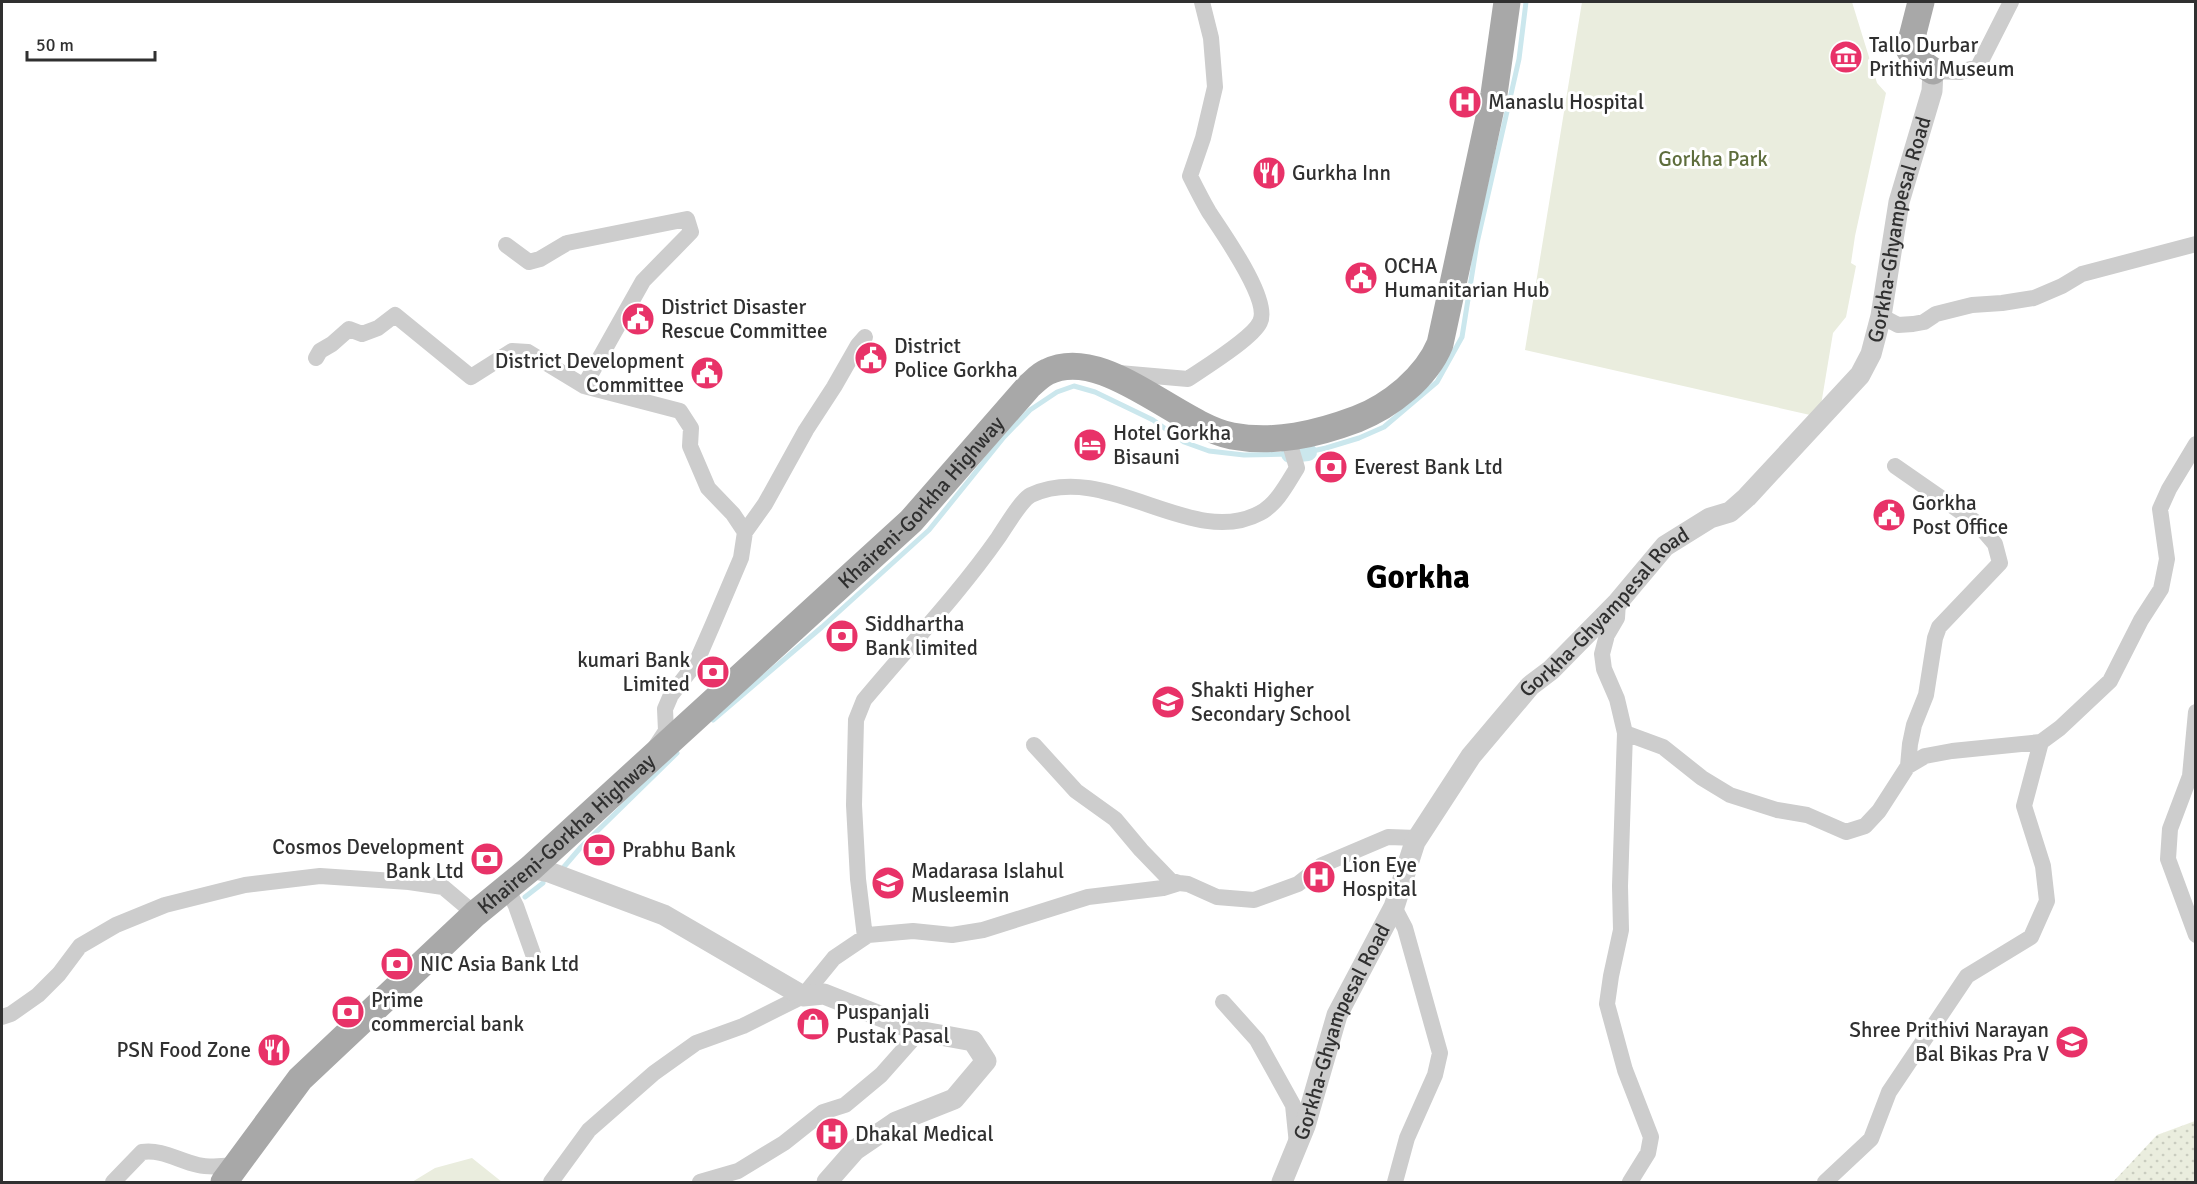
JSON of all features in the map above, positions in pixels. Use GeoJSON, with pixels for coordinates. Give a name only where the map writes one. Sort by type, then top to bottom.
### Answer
{"type":"FeatureCollection","features":[{"type":"Feature","properties":{"kind":"main road","name":"Khaireni-Gorkha Highway"},"geometry":{"type":"LineString","coordinates":[[230,1174],[300,1079],[475,914],[531,868],[911,521],[1037,379],[1046,372],[1066,366],[1085,367],[1105,373],[1131,384],[1198,424],[1229,435],[1256,439],[1288,438],[1333,428],[1375,412],[1406,389],[1435,357],[1440,344],[1494,94],[1507,2]]}},
{"type":"Feature","properties":{"kind":"main road"},"geometry":{"type":"LineString","coordinates":[[1921,2],[1909,49],[1914,57],[1933,71]]}},
{"type":"Feature","properties":{"kind":"street"},"geometry":{"type":"LineString","coordinates":[[1105,373],[1188,379],[1247,337],[1261,322],[1262,307],[1252,283],[1231,242],[1209,211],[1190,176],[1203,138],[1215,87],[1211,38],[1202,2]]}},
{"type":"Feature","properties":{"kind":"street"},"geometry":{"type":"LineString","coordinates":[[1933,71],[1960,72],[1978,67],[2011,2]]}},
{"type":"Feature","properties":{"kind":"street","name":"Gorkha-Ghyampesal Road"},"geometry":{"type":"LineString","coordinates":[[1282,1182],[1305,1126],[1337,1015],[1394,907],[1417,838],[1471,756],[1530,686],[1551,670],[1618,602],[1665,546],[1710,518],[1730,512],[1763,481],[1860,375],[1871,354],[1881,315],[1899,202],[1932,91],[1933,71]]}},
{"type":"Feature","properties":{"kind":"street"},"geometry":{"type":"LineString","coordinates":[[506,245],[529,262],[540,259],[567,243],[687,219],[692,232],[643,281],[584,386]]}},
{"type":"Feature","properties":{"kind":"street"},"geometry":{"type":"LineString","coordinates":[[1881,315],[1898,325],[1913,324],[1924,322],[1936,314],[1972,305],[2034,298],[2082,274],[2196,244]]}},
{"type":"Feature","properties":{"kind":"street"},"geometry":{"type":"LineString","coordinates":[[316,358],[320,351],[349,329],[362,334],[378,328],[395,315],[471,377],[512,351],[528,352],[584,386],[680,411],[691,428],[690,446],[708,488],[733,514],[745,532]]}},
{"type":"Feature","properties":{"kind":"street"},"geometry":{"type":"LineString","coordinates":[[642,766],[666,731],[666,710],[671,695],[696,663],[741,558],[745,532],[765,504],[806,430],[865,337]]}},
{"type":"Feature","properties":{"kind":"street"},"geometry":{"type":"LineString","coordinates":[[865,937],[858,879],[854,805],[856,720],[864,700],[993,545],[1028,496],[1050,487],[1082,486],[1140,501],[1191,518],[1232,523],[1260,513],[1275,501],[1297,468],[1288,438]]}},
{"type":"Feature","properties":{"kind":"street"},"geometry":{"type":"LineString","coordinates":[[1908,766],[1925,756],[1952,751],[2041,742],[2060,728],[2110,681],[2140,620],[2161,589],[2167,559],[2160,509],[2169,489],[2196,444]]}},
{"type":"Feature","properties":{"kind":"street"},"geometry":{"type":"LineString","coordinates":[[1625,733],[1663,747],[1702,778],[1730,795],[1777,810],[1807,815],[1846,832],[1865,826],[1879,812],[1908,766],[1914,725],[1926,695],[1935,638],[1940,627],[2000,563],[1995,544],[1977,523],[1895,466]]}},
{"type":"Feature","properties":{"kind":"street"},"geometry":{"type":"LineString","coordinates":[[1618,602],[1617,618],[1607,634],[1602,654],[1604,669],[1617,699],[1625,733],[1620,886],[1622,930],[1607,1004],[1625,1070],[1652,1137],[1648,1153],[1630,1182]]}},
{"type":"Feature","properties":{"kind":"street"},"geometry":{"type":"LineString","coordinates":[[2196,712],[2193,724],[2190,776],[2170,829],[2168,859],[2196,935]]}},
{"type":"Feature","properties":{"kind":"street"},"geometry":{"type":"LineString","coordinates":[[1825,1182],[1871,1139],[1889,1092],[1967,976],[2031,937],[2047,901],[2043,866],[2024,806],[2041,742]]}},
{"type":"Feature","properties":{"kind":"street"},"geometry":{"type":"LineString","coordinates":[[1034,745],[1076,791],[1115,819],[1170,880],[1188,884],[1217,897],[1254,900],[1298,884],[1322,865],[1348,856],[1388,837],[1417,838]]}},
{"type":"Feature","properties":{"kind":"street"},"geometry":{"type":"LineString","coordinates":[[531,868],[549,872],[664,915],[803,996]]}},
{"type":"Feature","properties":{"kind":"street"},"geometry":{"type":"LineString","coordinates":[[2,1017],[11,1014],[38,995],[59,974],[80,946],[116,925],[165,905],[245,885],[320,876],[409,882],[443,887],[475,914]]}},
{"type":"Feature","properties":{"kind":"street"},"geometry":{"type":"LineString","coordinates":[[803,996],[834,958],[868,935],[913,931],[952,935],[983,930],[1088,897],[1163,888],[1179,883]]}},
{"type":"Feature","properties":{"kind":"street"},"geometry":{"type":"LineString","coordinates":[[507,888],[533,954]]}},
{"type":"Feature","properties":{"kind":"street"},"geometry":{"type":"LineString","coordinates":[[1394,907],[1405,928],[1440,1053],[1435,1075],[1407,1138],[1395,1182]]}},
{"type":"Feature","properties":{"kind":"street"},"geometry":{"type":"LineString","coordinates":[[555,1180],[590,1130],[671,1061],[696,1043],[743,1026],[803,996],[824,994],[920,1032],[973,1041],[986,1061],[954,1099],[896,1122],[855,1150],[827,1182]]}},
{"type":"Feature","properties":{"kind":"street"},"geometry":{"type":"LineString","coordinates":[[1223,1002],[1257,1040],[1293,1105],[1297,1145]]}},
{"type":"Feature","properties":{"kind":"street"},"geometry":{"type":"LineString","coordinates":[[700,1182],[738,1171],[784,1143],[823,1112],[846,1105],[881,1075],[920,1032]]}},
{"type":"Feature","properties":{"kind":"street"},"geometry":{"type":"LineString","coordinates":[[113,1182],[142,1152],[152,1150],[198,1165],[218,1167],[230,1174]]}},
{"type":"Feature","properties":{"kind":"green space","name":"Gorkha Park"},"geometry":{"type":"Polygon","coordinates":[[[1582,2],[1852,2],[1877,83],[1886,93],[1855,236],[1851,263],[1856,266],[1846,317],[1833,333],[1819,417],[1525,350],[1582,2]]]}},
{"type":"Feature","properties":{"kind":"green space"},"geometry":{"type":"Polygon","coordinates":[[[2195,1121],[2195,1182],[2113,1182],[2157,1135],[2195,1121]]]}},
{"type":"Feature","properties":{"kind":"green space"},"geometry":{"type":"Polygon","coordinates":[[[472,1158],[502,1182],[412,1182],[435,1168],[472,1158]]]}},
{"type":"Feature","properties":{"kind":"waterway"},"geometry":{"type":"LineString","coordinates":[[1308,452],[1359,438],[1384,427],[1437,382],[1462,337],[1477,243],[1519,59],[1526,2]]}},
{"type":"Feature","properties":{"kind":"waterway"},"geometry":{"type":"LineString","coordinates":[[713,720],[822,627],[929,530],[1004,437],[1030,410],[1057,392],[1074,386],[1095,392],[1153,420],[1184,442],[1209,451],[1244,455],[1290,454]]}},
{"type":"Feature","properties":{"kind":"waterway"},"geometry":{"type":"LineString","coordinates":[[1290,454],[1308,452]]}},
{"type":"Feature","properties":{"kind":"waterway"},"geometry":{"type":"LineString","coordinates":[[563,868],[581,847],[677,753]]}},
{"type":"Feature","properties":{"kind":"waterway"},"geometry":{"type":"LineString","coordinates":[[525,897],[543,883]]}},
{"type":"Feature","properties":{"kind":"place","name":"Tallo Durbar Prithivi Museum"},"geometry":{"type":"Point","coordinates":[1846,57]}},
{"type":"Feature","properties":{"kind":"place","name":"Manaslu Hospital"},"geometry":{"type":"Point","coordinates":[1465,102]}},
{"type":"Feature","properties":{"kind":"place","name":"Gurkha Inn"},"geometry":{"type":"Point","coordinates":[1269,173]}},
{"type":"Feature","properties":{"kind":"place","name":"OCHA Humanitarian Hub"},"geometry":{"type":"Point","coordinates":[1361,278]}},
{"type":"Feature","properties":{"kind":"place","name":"District Disaster Rescue Committee"},"geometry":{"type":"Point","coordinates":[638,319]}},
{"type":"Feature","properties":{"kind":"place","name":"District Police Gorkha"},"geometry":{"type":"Point","coordinates":[871,358]}},
{"type":"Feature","properties":{"kind":"place","name":"District Development Committee"},"geometry":{"type":"Point","coordinates":[707,373]}},
{"type":"Feature","properties":{"kind":"place","name":"Hotel Gorkha Bisauni"},"geometry":{"type":"Point","coordinates":[1090,445]}},
{"type":"Feature","properties":{"kind":"place","name":"Everest Bank Ltd"},"geometry":{"type":"Point","coordinates":[1331,467]}},
{"type":"Feature","properties":{"kind":"place","name":"Gorkha Post Office"},"geometry":{"type":"Point","coordinates":[1889,515]}},
{"type":"Feature","properties":{"kind":"place","name":"Siddhartha Bank limited"},"geometry":{"type":"Point","coordinates":[842,636]}},
{"type":"Feature","properties":{"kind":"place","name":"kumari Bank Limited"},"geometry":{"type":"Point","coordinates":[713,672]}},
{"type":"Feature","properties":{"kind":"place","name":"Shakti Higher Secondary School"},"geometry":{"type":"Point","coordinates":[1168,702]}},
{"type":"Feature","properties":{"kind":"place","name":"Prabhu Bank"},"geometry":{"type":"Point","coordinates":[599,850]}},
{"type":"Feature","properties":{"kind":"place","name":"Cosmos Development Bank Ltd"},"geometry":{"type":"Point","coordinates":[487,859]}},
{"type":"Feature","properties":{"kind":"place","name":"Lion Eye Hospital"},"geometry":{"type":"Point","coordinates":[1319,877]}},
{"type":"Feature","properties":{"kind":"place","name":"Madarasa Islahul Musleemin"},"geometry":{"type":"Point","coordinates":[888,883]}},
{"type":"Feature","properties":{"kind":"place","name":"NIC Asia Bank Ltd"},"geometry":{"type":"Point","coordinates":[397,964]}},
{"type":"Feature","properties":{"kind":"place","name":"Prime commercial bank"},"geometry":{"type":"Point","coordinates":[348,1012]}},
{"type":"Feature","properties":{"kind":"place","name":"Puspanjali Pustak Pasal"},"geometry":{"type":"Point","coordinates":[813,1024]}},
{"type":"Feature","properties":{"kind":"place","name":"Shree Prithivi Narayan Bal Bikas Pra V"},"geometry":{"type":"Point","coordinates":[2072,1042]}},
{"type":"Feature","properties":{"kind":"place","name":"PSN Food Zone"},"geometry":{"type":"Point","coordinates":[274,1050]}},
{"type":"Feature","properties":{"kind":"place","name":"Dhakal Medical"},"geometry":{"type":"Point","coordinates":[832,1134]}},
{"type":"Feature","properties":{"kind":"district","name":"Gorkha"},"geometry":{"type":"Point","coordinates":[1418,576]}}]}
